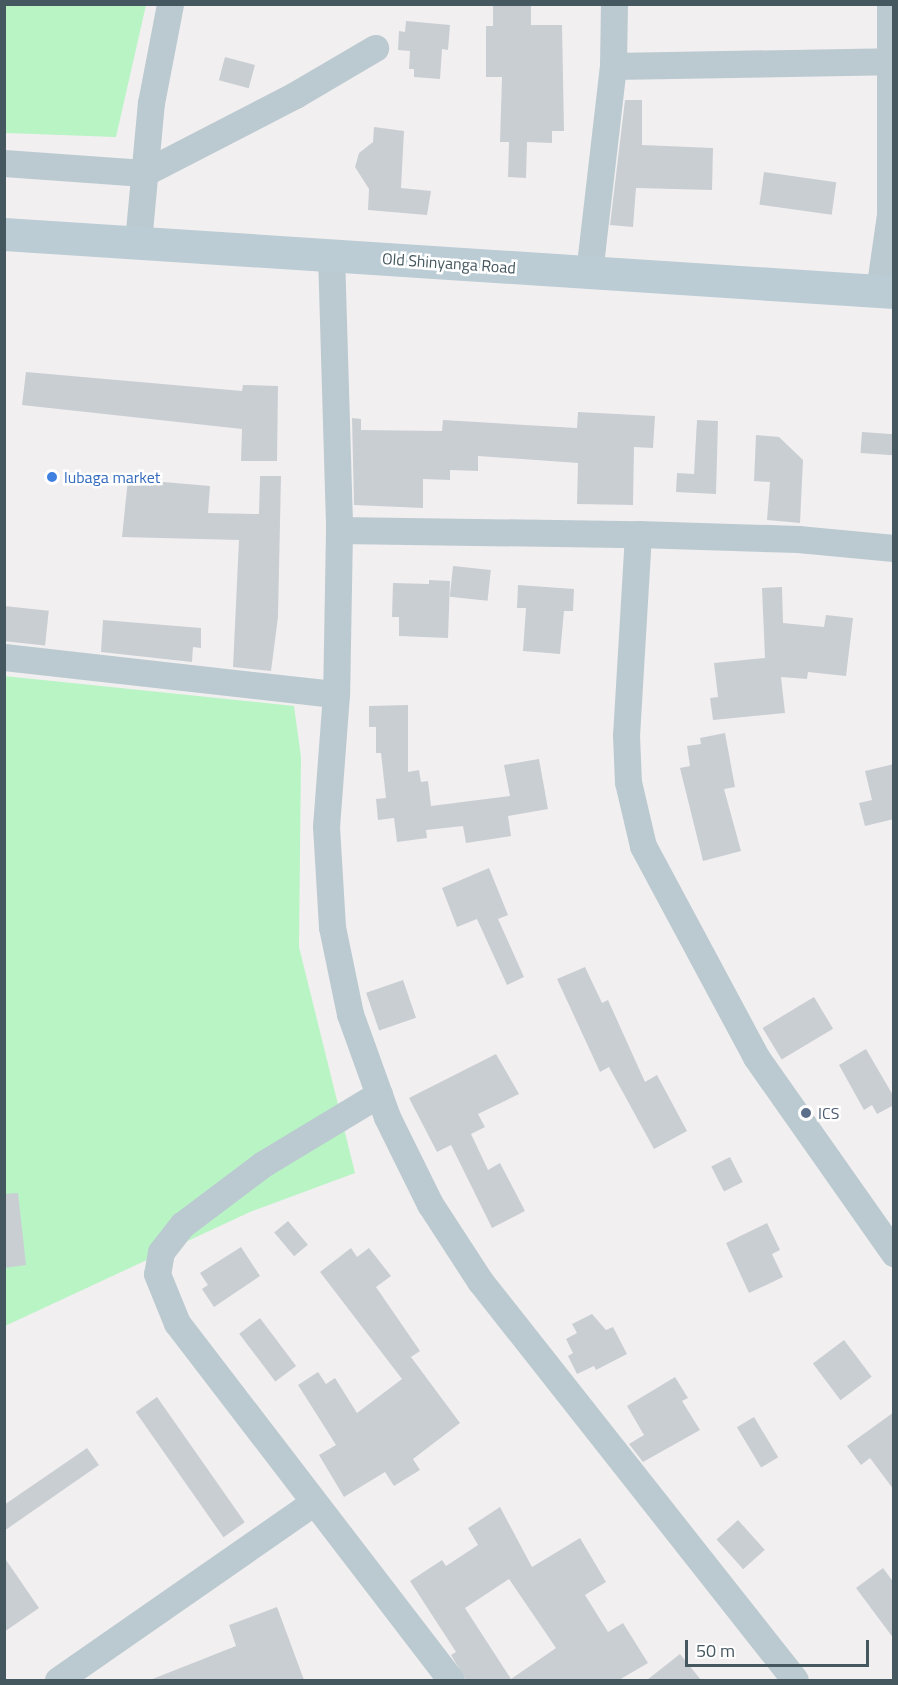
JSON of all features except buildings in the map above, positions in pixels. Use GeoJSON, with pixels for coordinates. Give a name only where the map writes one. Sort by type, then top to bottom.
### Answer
{"type":"FeatureCollection","features":[{"type":"Feature","properties":{"kind":"main road","name":"Old Shinyanga Road"},"geometry":{"type":"LineString","coordinates":[[4,234],[886,292]]}},
{"type":"Feature","properties":{"kind":"street"},"geometry":{"type":"LineString","coordinates":[[138,242],[151,103],[170,4]]}},
{"type":"Feature","properties":{"kind":"street"},"geometry":{"type":"LineString","coordinates":[[589,273],[613,66],[614,4]]}},
{"type":"Feature","properties":{"kind":"street"},"geometry":{"type":"LineString","coordinates":[[886,292],[890,215],[889,61],[892,32],[890,4]]}},
{"type":"Feature","properties":{"kind":"street"},"geometry":{"type":"LineString","coordinates":[[4,162],[144,173],[302,91],[375,48]]}},
{"type":"Feature","properties":{"kind":"street"},"geometry":{"type":"LineString","coordinates":[[613,66],[889,61]]}},
{"type":"Feature","properties":{"kind":"street"},"geometry":{"type":"LineString","coordinates":[[331,254],[339,530],[336,694],[326,826],[332,927],[350,1014],[379,1094],[430,1204],[480,1281],[795,1680]]}},
{"type":"Feature","properties":{"kind":"street"},"geometry":{"type":"LineString","coordinates":[[339,530],[638,534],[798,539],[894,548]]}},
{"type":"Feature","properties":{"kind":"street"},"geometry":{"type":"LineString","coordinates":[[638,534],[626,735],[628,783],[643,846],[756,1057],[894,1253]]}},
{"type":"Feature","properties":{"kind":"street"},"geometry":{"type":"LineString","coordinates":[[4,657],[336,694]]}},
{"type":"Feature","properties":{"kind":"street"},"geometry":{"type":"LineString","coordinates":[[379,1094],[263,1164],[182,1225],[158,1259],[162,1292],[177,1323],[451,1680]]}},
{"type":"Feature","properties":{"kind":"street"},"geometry":{"type":"LineString","coordinates":[[57,1680],[314,1503]]}},
{"type":"Feature","properties":{"kind":"green space"},"geometry":{"type":"Polygon","coordinates":[[[5,4],[146,5],[116,137],[5,133],[5,4]]]}},
{"type":"Feature","properties":{"kind":"green space"},"geometry":{"type":"Polygon","coordinates":[[[4,676],[294,706],[301,757],[299,947],[355,1173],[250,1212],[5,1326],[4,676]]]}},
{"type":"Feature","properties":{"kind":"place","name":"lubaga market"},"geometry":{"type":"Point","coordinates":[52,477]}},
{"type":"Feature","properties":{"kind":"place","name":"ICS"},"geometry":{"type":"Point","coordinates":[806,1113]}}]}
